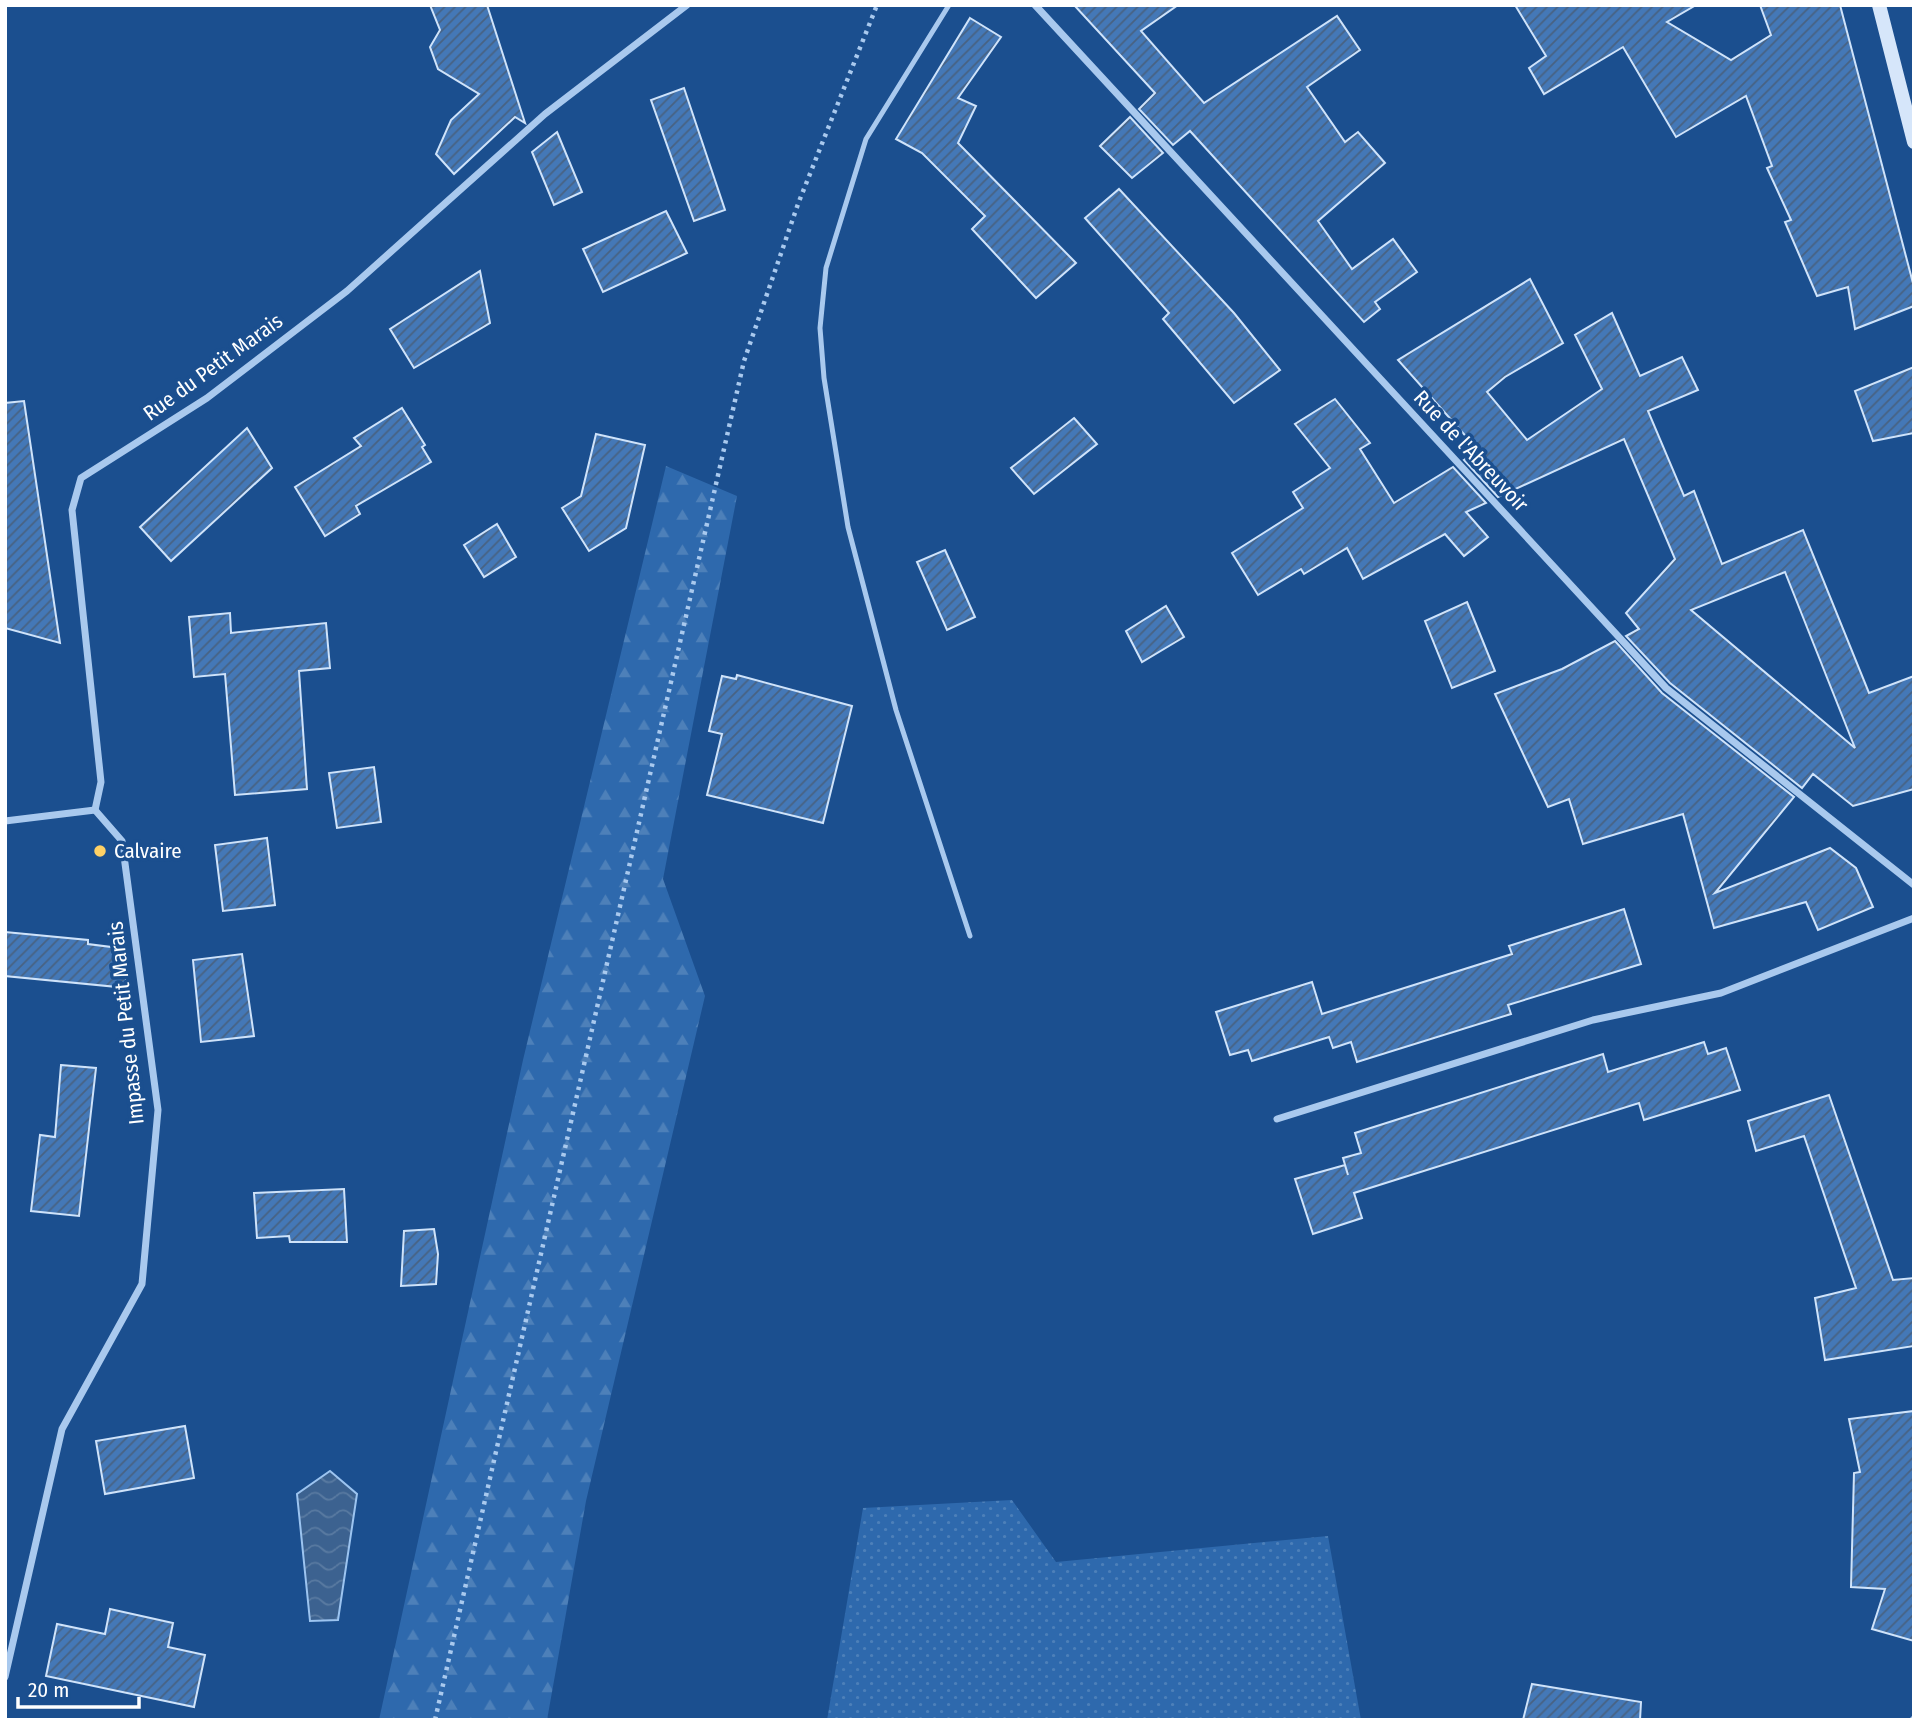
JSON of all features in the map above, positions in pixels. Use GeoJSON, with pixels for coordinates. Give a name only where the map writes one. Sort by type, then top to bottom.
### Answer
{"type":"FeatureCollection","features":[{"type":"Feature","properties":{"kind":"main road"},"geometry":{"type":"LineString","coordinates":[[1879,5],[1914,142]]}},
{"type":"Feature","properties":{"kind":"street","name":"Rue du Petit Marais"},"geometry":{"type":"LineString","coordinates":[[95,810],[101,782],[72,510],[81,478],[207,398],[347,291],[545,114],[687,5]]}},
{"type":"Feature","properties":{"kind":"street","name":"Rue de l'Abreuvoir"},"geometry":{"type":"LineString","coordinates":[[1035,5],[1666,688],[1914,885]]}},
{"type":"Feature","properties":{"kind":"street"},"geometry":{"type":"LineString","coordinates":[[5,821],[95,810]]}},
{"type":"Feature","properties":{"kind":"street","name":"Impasse du Petit Marais"},"geometry":{"type":"LineString","coordinates":[[5,1677],[62,1429],[142,1284],[158,1110],[122,841],[95,810]]}},
{"type":"Feature","properties":{"kind":"street"},"geometry":{"type":"LineString","coordinates":[[1277,1119],[1593,1020],[1721,993],[1914,918]]}},
{"type":"Feature","properties":{"kind":"lane"},"geometry":{"type":"LineString","coordinates":[[949,5],[866,139],[826,268],[820,328],[824,378],[848,527],[896,710],[970,936]]}},
{"type":"Feature","properties":{"kind":"path"},"geometry":{"type":"LineString","coordinates":[[435,1720],[744,362],[797,204],[877,5]]}},
{"type":"Feature","properties":{"kind":"green space"},"geometry":{"type":"Polygon","coordinates":[[[666,466],[737,496],[663,879],[705,996],[586,1501],[547,1720],[379,1720],[523,1060],[666,466]]]}},
{"type":"Feature","properties":{"kind":"green space"},"geometry":{"type":"Polygon","coordinates":[[[1012,1500],[1056,1562],[1328,1536],[1361,1720],[827,1720],[863,1508],[1012,1500]]]}},
{"type":"Feature","properties":{"kind":"water"},"geometry":{"type":"Polygon","coordinates":[[[330,1471],[357,1494],[338,1620],[310,1621],[297,1494],[330,1471]]]}},
{"type":"Feature","properties":{"kind":"building"},"geometry":{"type":"Polygon","coordinates":[[[430,5],[487,5],[525,123],[515,117],[454,174],[436,154],[451,120],[479,94],[438,69],[430,47],[440,30],[430,5]]]}},
{"type":"Feature","properties":{"kind":"building"},"geometry":{"type":"Polygon","coordinates":[[[1074,5],[1178,5],[1141,31],[1204,103],[1337,16],[1360,50],[1307,87],[1345,142],[1358,132],[1385,163],[1318,221],[1352,269],[1393,239],[1417,272],[1375,302],[1380,309],[1364,322],[1190,131],[1173,145],[1139,109],[1155,93],[1074,5]]]}},
{"type":"Feature","properties":{"kind":"building"},"geometry":{"type":"Polygon","coordinates":[[[1515,5],[1696,5],[1667,22],[1731,60],[1771,35],[1760,5],[1840,5],[1914,287],[1914,306],[1855,329],[1848,287],[1817,296],[1785,222],[1791,220],[1767,168],[1772,166],[1746,96],[1676,137],[1623,47],[1544,94],[1529,68],[1546,56],[1515,5]]]}},
{"type":"Feature","properties":{"kind":"building"},"geometry":{"type":"Polygon","coordinates":[[[970,18],[1001,37],[958,98],[976,106],[958,143],[1076,263],[1036,298],[972,229],[985,216],[922,153],[896,139],[970,18]]]}},
{"type":"Feature","properties":{"kind":"building"},"geometry":{"type":"Polygon","coordinates":[[[684,88],[725,210],[694,221],[651,100],[684,88]]]}},
{"type":"Feature","properties":{"kind":"building"},"geometry":{"type":"Polygon","coordinates":[[[1130,117],[1163,153],[1132,178],[1100,146],[1130,117]]]}},
{"type":"Feature","properties":{"kind":"building"},"geometry":{"type":"Polygon","coordinates":[[[557,132],[582,192],[554,205],[532,152],[557,132]]]}},
{"type":"Feature","properties":{"kind":"building"},"geometry":{"type":"Polygon","coordinates":[[[1119,189],[1234,313],[1280,370],[1234,403],[1163,319],[1169,313],[1085,218],[1119,189]]]}},
{"type":"Feature","properties":{"kind":"building"},"geometry":{"type":"Polygon","coordinates":[[[666,211],[687,253],[603,292],[583,249],[666,211]]]}},
{"type":"Feature","properties":{"kind":"building"},"geometry":{"type":"Polygon","coordinates":[[[480,271],[490,323],[414,368],[390,329],[480,271]]]}},
{"type":"Feature","properties":{"kind":"building"},"geometry":{"type":"Polygon","coordinates":[[[1530,279],[1563,343],[1505,377],[1487,392],[1527,440],[1602,389],[1575,335],[1612,313],[1640,376],[1682,357],[1698,390],[1648,411],[1684,496],[1694,491],[1722,564],[1803,530],[1869,693],[1914,676],[1914,789],[1853,806],[1813,774],[1802,788],[1670,683],[1626,636],[1639,629],[1626,613],[1675,559],[1624,439],[1498,497],[1464,460],[1479,451],[1398,360],[1530,279]],[[1785,572],[1691,610],[1855,748],[1785,572]]]}},
{"type":"Feature","properties":{"kind":"building"},"geometry":{"type":"Polygon","coordinates":[[[1914,367],[1914,433],[1873,441],[1855,391],[1914,367]]]}},
{"type":"Feature","properties":{"kind":"building"},"geometry":{"type":"Polygon","coordinates":[[[1335,399],[1370,443],[1360,449],[1394,503],[1453,467],[1486,503],[1466,512],[1488,537],[1464,556],[1445,534],[1363,579],[1347,548],[1304,574],[1301,569],[1258,595],[1232,553],[1303,508],[1293,492],[1330,468],[1295,424],[1335,399]]]}},
{"type":"Feature","properties":{"kind":"building"},"geometry":{"type":"Polygon","coordinates":[[[24,401],[60,643],[5,628],[5,403],[24,401]]]}},
{"type":"Feature","properties":{"kind":"building"},"geometry":{"type":"Polygon","coordinates":[[[402,408],[425,445],[422,447],[431,462],[356,506],[360,514],[325,536],[295,487],[361,446],[354,438],[402,408]]]}},
{"type":"Feature","properties":{"kind":"building"},"geometry":{"type":"Polygon","coordinates":[[[1074,418],[1097,444],[1034,494],[1011,468],[1074,418]]]}},
{"type":"Feature","properties":{"kind":"building"},"geometry":{"type":"Polygon","coordinates":[[[247,428],[272,468],[171,561],[140,527],[247,428]]]}},
{"type":"Feature","properties":{"kind":"building"},"geometry":{"type":"Polygon","coordinates":[[[596,434],[645,445],[626,528],[589,551],[562,508],[581,496],[596,434]]]}},
{"type":"Feature","properties":{"kind":"building"},"geometry":{"type":"Polygon","coordinates":[[[497,524],[516,557],[484,577],[464,545],[497,524]]]}},
{"type":"Feature","properties":{"kind":"building"},"geometry":{"type":"Polygon","coordinates":[[[945,550],[975,617],[947,630],[917,562],[945,550]]]}},
{"type":"Feature","properties":{"kind":"building"},"geometry":{"type":"Polygon","coordinates":[[[1467,602],[1495,671],[1452,688],[1425,621],[1467,602]]]}},
{"type":"Feature","properties":{"kind":"building"},"geometry":{"type":"Polygon","coordinates":[[[1166,606],[1184,637],[1142,662],[1126,631],[1166,606]]]}},
{"type":"Feature","properties":{"kind":"building"},"geometry":{"type":"Polygon","coordinates":[[[230,613],[231,633],[326,623],[330,668],[299,671],[307,789],[235,795],[225,674],[194,677],[189,617],[230,613]]]}},
{"type":"Feature","properties":{"kind":"building"},"geometry":{"type":"Polygon","coordinates":[[[1615,641],[1662,693],[1794,797],[1715,893],[1830,848],[1856,868],[1873,907],[1818,930],[1806,902],[1714,928],[1683,814],[1583,844],[1569,799],[1548,807],[1495,694],[1562,669],[1615,641]]]}},
{"type":"Feature","properties":{"kind":"building"},"geometry":{"type":"Polygon","coordinates":[[[737,675],[852,706],[823,823],[707,795],[722,734],[709,731],[722,676],[736,679],[737,675]]]}},
{"type":"Feature","properties":{"kind":"building"},"geometry":{"type":"Polygon","coordinates":[[[374,767],[381,822],[337,828],[329,773],[374,767]]]}},
{"type":"Feature","properties":{"kind":"building"},"geometry":{"type":"Polygon","coordinates":[[[267,838],[275,905],[223,911],[215,845],[267,838]]]}},
{"type":"Feature","properties":{"kind":"building"},"geometry":{"type":"Polygon","coordinates":[[[1624,909],[1641,964],[1508,1005],[1511,1014],[1357,1062],[1351,1042],[1333,1048],[1329,1037],[1252,1061],[1248,1050],[1230,1055],[1216,1012],[1312,982],[1322,1014],[1512,954],[1509,946],[1624,909]]]}},
{"type":"Feature","properties":{"kind":"building"},"geometry":{"type":"Polygon","coordinates":[[[5,932],[88,940],[88,944],[119,948],[128,988],[5,976],[5,932]]]}},
{"type":"Feature","properties":{"kind":"building"},"geometry":{"type":"Polygon","coordinates":[[[242,954],[254,1036],[201,1042],[193,960],[242,954]]]}},
{"type":"Feature","properties":{"kind":"building"},"geometry":{"type":"Polygon","coordinates":[[[1704,1042],[1708,1054],[1726,1048],[1740,1090],[1644,1120],[1639,1103],[1354,1193],[1362,1218],[1313,1234],[1295,1179],[1345,1165],[1348,1175],[1343,1158],[1361,1153],[1355,1133],[1603,1054],[1608,1072],[1704,1042]]]}},
{"type":"Feature","properties":{"kind":"building"},"geometry":{"type":"Polygon","coordinates":[[[61,1065],[96,1068],[79,1216],[31,1211],[40,1135],[55,1137],[61,1065]]]}},
{"type":"Feature","properties":{"kind":"building"},"geometry":{"type":"Polygon","coordinates":[[[1829,1095],[1893,1280],[1914,1278],[1914,1346],[1825,1360],[1815,1298],[1856,1288],[1804,1136],[1756,1151],[1748,1121],[1829,1095]]]}},
{"type":"Feature","properties":{"kind":"building"},"geometry":{"type":"Polygon","coordinates":[[[344,1189],[347,1242],[290,1242],[289,1236],[257,1238],[254,1193],[344,1189]]]}},
{"type":"Feature","properties":{"kind":"building"},"geometry":{"type":"Polygon","coordinates":[[[434,1229],[438,1254],[436,1284],[401,1286],[404,1231],[434,1229]]]}},
{"type":"Feature","properties":{"kind":"building"},"geometry":{"type":"Polygon","coordinates":[[[1914,1411],[1914,1641],[1872,1629],[1885,1589],[1851,1587],[1854,1473],[1860,1472],[1849,1419],[1914,1411]]]}},
{"type":"Feature","properties":{"kind":"building"},"geometry":{"type":"Polygon","coordinates":[[[185,1426],[194,1478],[105,1494],[96,1441],[185,1426]]]}},
{"type":"Feature","properties":{"kind":"building"},"geometry":{"type":"Polygon","coordinates":[[[110,1609],[173,1623],[168,1647],[205,1655],[194,1707],[46,1676],[57,1624],[105,1634],[110,1609]]]}},
{"type":"Feature","properties":{"kind":"building"},"geometry":{"type":"Polygon","coordinates":[[[1532,1684],[1641,1702],[1640,1720],[1523,1720],[1532,1684]]]}},
{"type":"Feature","properties":{"kind":"place","name":"Calvaire"},"geometry":{"type":"Point","coordinates":[100,851]}}]}
